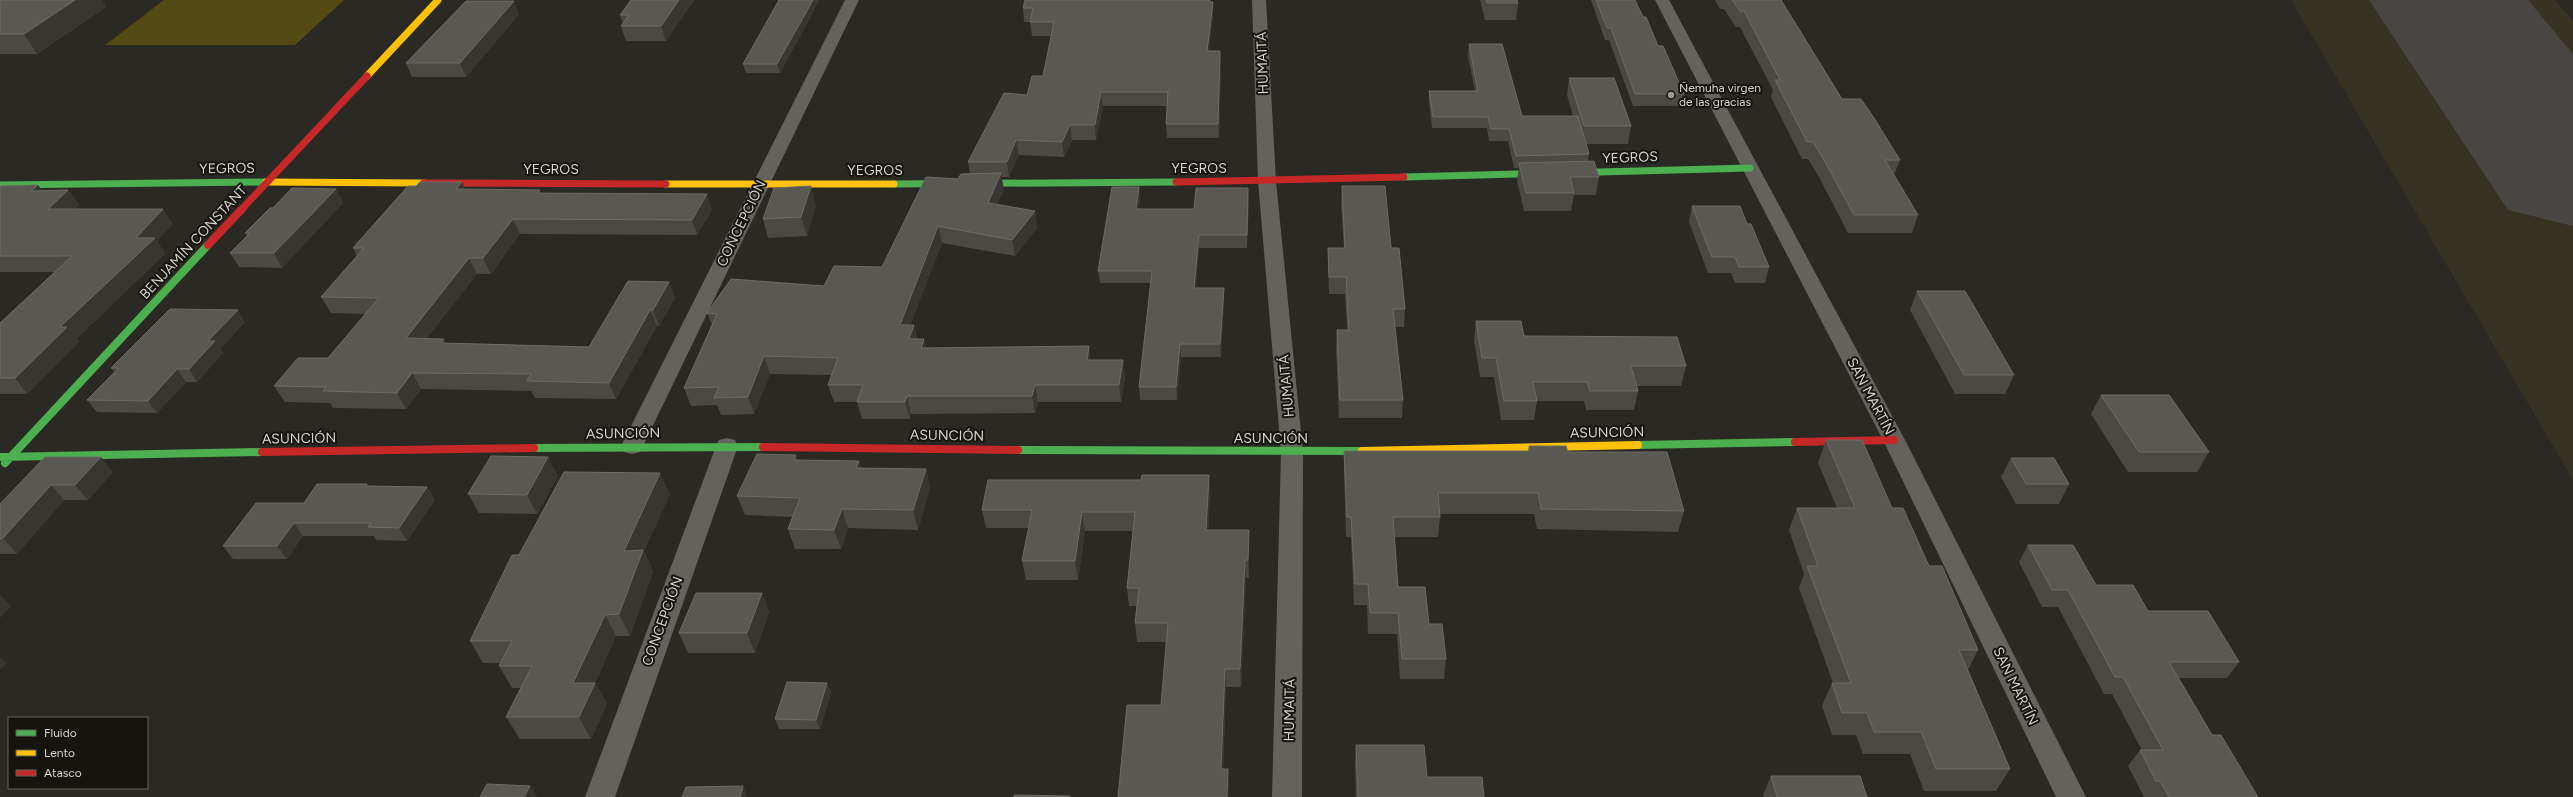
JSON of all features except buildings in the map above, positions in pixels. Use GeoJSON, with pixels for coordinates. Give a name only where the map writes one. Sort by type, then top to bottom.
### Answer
{"type":"FeatureCollection","features":[{"type":"Feature","properties":{"kind":"street","name":"BENJAMÍN CONSTANT"},"geometry":{"type":"LineString","coordinates":[[0,468],[438,0]]}},
{"type":"Feature","properties":{"kind":"street","name":"CONCEPCIÓN"},"geometry":{"type":"LineString","coordinates":[[632,446],[852,0]]}},
{"type":"Feature","properties":{"kind":"street","name":"HUMAITÁ"},"geometry":{"type":"LineString","coordinates":[[1259,0],[1267,181],[1292,452],[1287,797]]}},
{"type":"Feature","properties":{"kind":"street","name":"SAN MARTÍN"},"geometry":{"type":"LineString","coordinates":[[1662,0],[1894,440],[2071,797]]}},
{"type":"Feature","properties":{"kind":"street","name":"YEGROS"},"geometry":{"type":"LineString","coordinates":[[0,185],[269,182],[760,185],[1267,181],[1750,168]]}},
{"type":"Feature","properties":{"kind":"street","name":"ASUNCIÓN"},"geometry":{"type":"LineString","coordinates":[[0,457],[632,446],[1292,452],[1894,440]]}},
{"type":"Feature","properties":{"kind":"street","name":"CONCEPCIÓN"},"geometry":{"type":"LineString","coordinates":[[600,797],[727,446]]}},
{"type":"Feature","properties":{"kind":"shaded area"},"geometry":{"type":"Polygon","coordinates":[[[164,0],[344,0],[295,45],[105,45],[164,0]]]}},
{"type":"Feature","properties":{"kind":"shaded area"},"geometry":{"type":"Polygon","coordinates":[[[2291,0],[2555,0],[2573,21],[2573,480],[2291,0]]]}},
{"type":"Feature","properties":{"kind":"runway"},"geometry":{"type":"LineString","coordinates":[[2446,0],[2573,171]]}},
{"type":"Feature","properties":{"kind":"traffic: fast"},"geometry":{"type":"LineString","coordinates":[[1404,177],[1750,168]]}},
{"type":"Feature","properties":{"kind":"traffic: fast"},"geometry":{"type":"LineString","coordinates":[[0,185],[266,182]]}},
{"type":"Feature","properties":{"kind":"traffic: fast"},"geometry":{"type":"LineString","coordinates":[[894,184],[1176,182]]}},
{"type":"Feature","properties":{"kind":"traffic: fast"},"geometry":{"type":"LineString","coordinates":[[5,463],[208,245]]}},
{"type":"Feature","properties":{"kind":"traffic: fast"},"geometry":{"type":"LineString","coordinates":[[1638,445],[1795,442]]}},
{"type":"Feature","properties":{"kind":"traffic: fast"},"geometry":{"type":"LineString","coordinates":[[534,448],[763,447]]}},
{"type":"Feature","properties":{"kind":"traffic: fast"},"geometry":{"type":"LineString","coordinates":[[1018,450],[1362,451]]}},
{"type":"Feature","properties":{"kind":"traffic: fast"},"geometry":{"type":"LineString","coordinates":[[0,457],[262,452]]}},
{"type":"Feature","properties":{"kind":"traffic: slow"},"geometry":{"type":"LineString","coordinates":[[367,76],[438,0]]}},
{"type":"Feature","properties":{"kind":"traffic: slow"},"geometry":{"type":"LineString","coordinates":[[266,182],[424,183]]}},
{"type":"Feature","properties":{"kind":"traffic: slow"},"geometry":{"type":"LineString","coordinates":[[666,184],[894,184]]}},
{"type":"Feature","properties":{"kind":"traffic: slow"},"geometry":{"type":"LineString","coordinates":[[1362,451],[1638,445]]}},
{"type":"Feature","properties":{"kind":"traffic: jam"},"geometry":{"type":"LineString","coordinates":[[208,245],[367,76]]}},
{"type":"Feature","properties":{"kind":"traffic: jam"},"geometry":{"type":"LineString","coordinates":[[1176,182],[1404,177]]}},
{"type":"Feature","properties":{"kind":"traffic: jam"},"geometry":{"type":"LineString","coordinates":[[424,183],[666,184]]}},
{"type":"Feature","properties":{"kind":"traffic: jam"},"geometry":{"type":"LineString","coordinates":[[1795,442],[1894,440]]}},
{"type":"Feature","properties":{"kind":"traffic: jam"},"geometry":{"type":"LineString","coordinates":[[763,447],[1018,450]]}},
{"type":"Feature","properties":{"kind":"traffic: jam"},"geometry":{"type":"LineString","coordinates":[[262,452],[534,448]]}},
{"type":"Feature","properties":{"kind":"place","name":"Ñemuha virgen de las gracias"},"geometry":{"type":"Point","coordinates":[1671,95]}}]}
